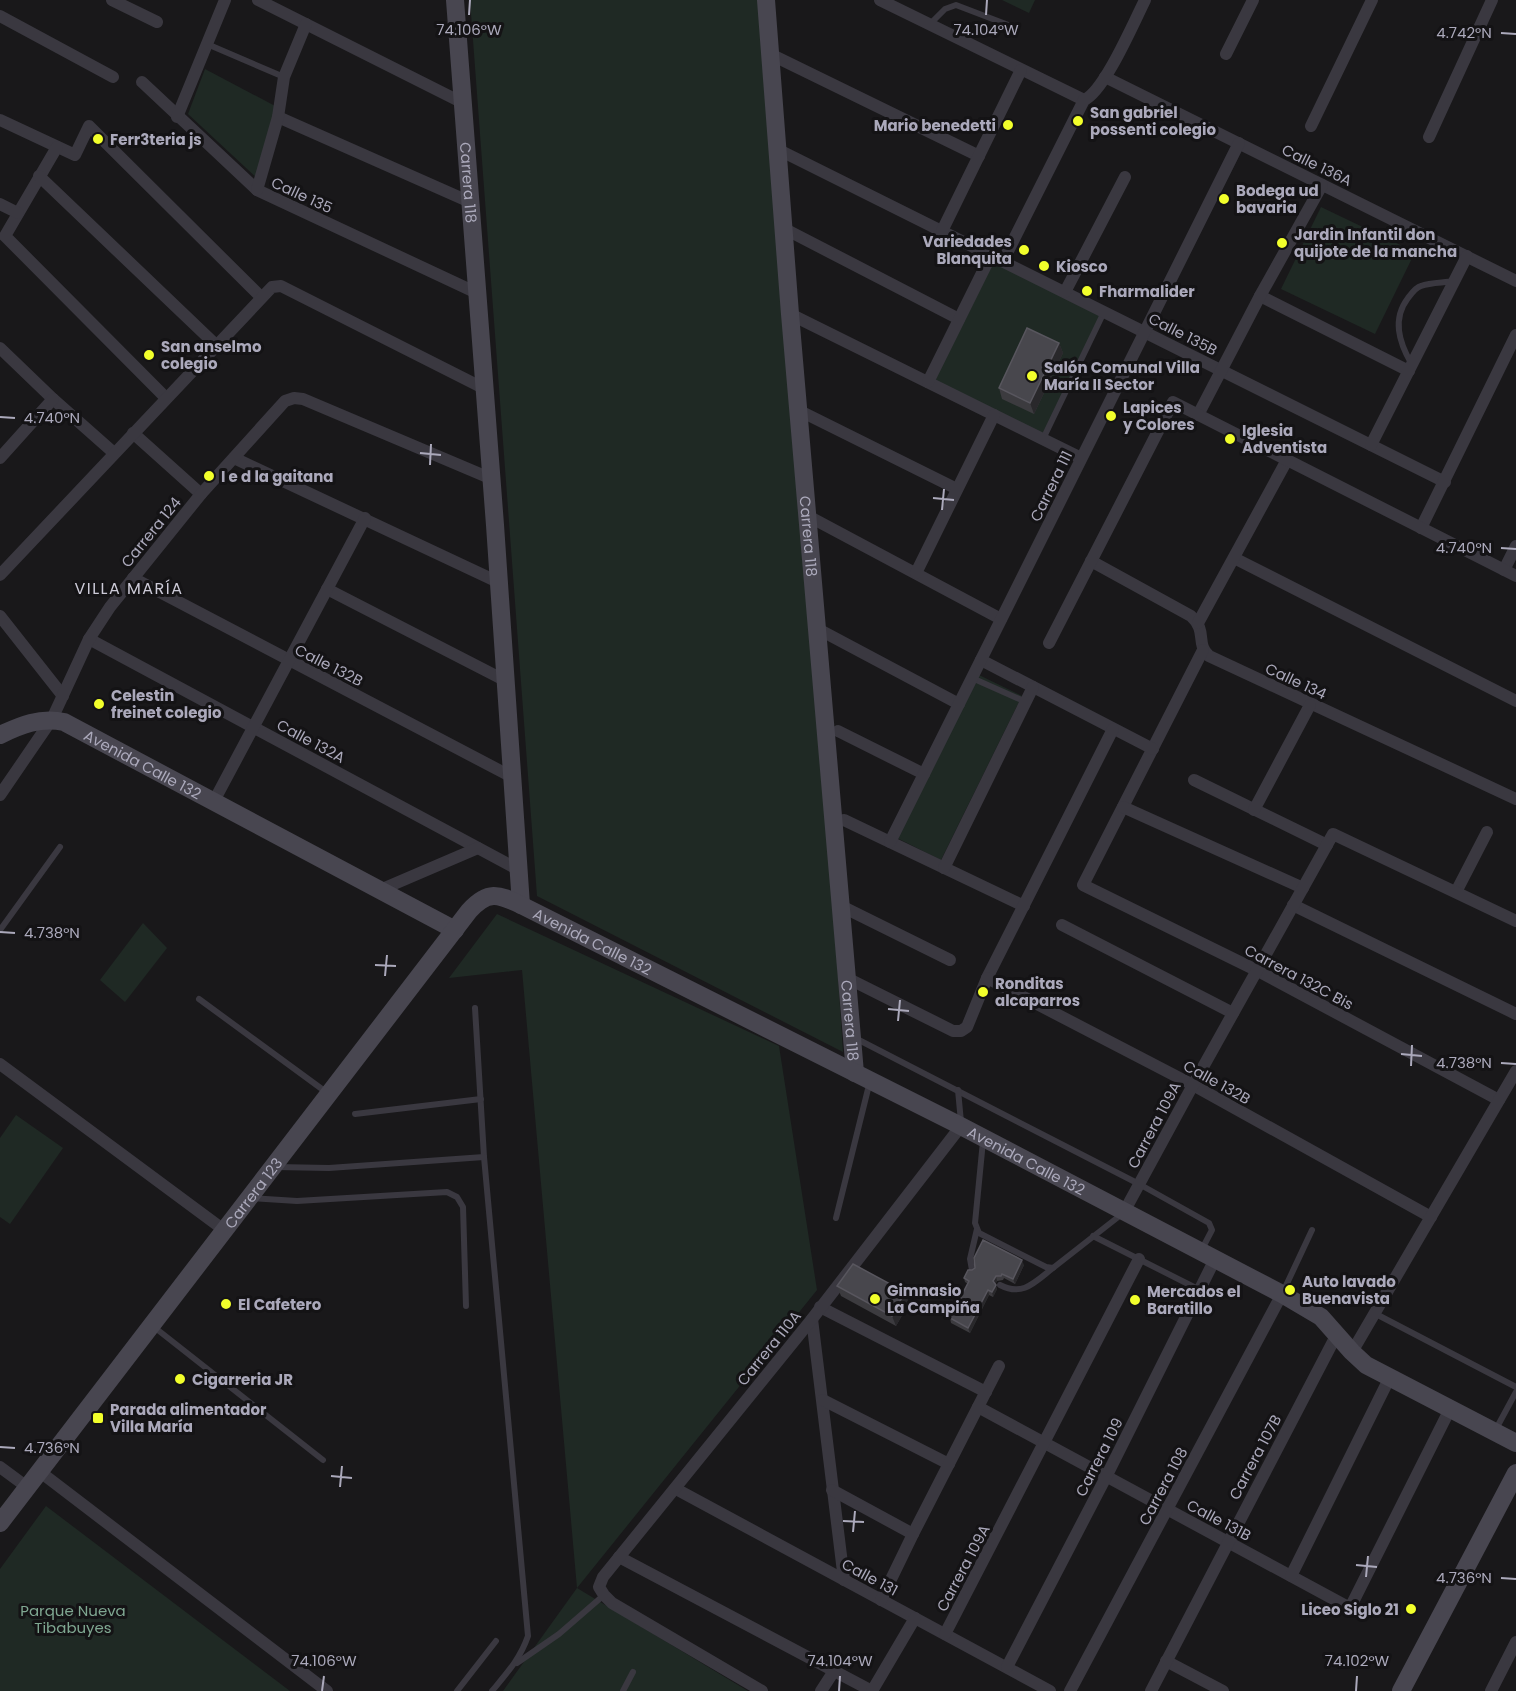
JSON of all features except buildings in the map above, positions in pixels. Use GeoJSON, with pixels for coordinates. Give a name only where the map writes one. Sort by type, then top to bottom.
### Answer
{"type":"FeatureCollection","features":[{"type":"Feature","properties":{"kind":"street"},"geometry":{"type":"LineString","coordinates":[[112,0],[157,22]]}},
{"type":"Feature","properties":{"kind":"street"},"geometry":{"type":"LineString","coordinates":[[177,117],[225,0]]}},
{"type":"Feature","properties":{"kind":"street"},"geometry":{"type":"LineString","coordinates":[[258,0],[463,103]]}},
{"type":"Feature","properties":{"kind":"street","name":"Carrera 118"},"geometry":{"type":"LineString","coordinates":[[455,0],[492,479],[521,905]]}},
{"type":"Feature","properties":{"kind":"street","name":"Carrera 118"},"geometry":{"type":"LineString","coordinates":[[766,0],[798,411],[852,1036],[863,1077]]}},
{"type":"Feature","properties":{"kind":"street"},"geometry":{"type":"LineString","coordinates":[[880,0],[1083,100]]}},
{"type":"Feature","properties":{"kind":"street"},"geometry":{"type":"LineString","coordinates":[[1004,261],[1083,100],[1091,97],[1105,77],[1145,0]]}},
{"type":"Feature","properties":{"kind":"street"},"geometry":{"type":"LineString","coordinates":[[1226,54],[1252,0]]}},
{"type":"Feature","properties":{"kind":"street"},"geometry":{"type":"LineString","coordinates":[[1311,126],[1372,0]]}},
{"type":"Feature","properties":{"kind":"street"},"geometry":{"type":"LineString","coordinates":[[1429,136],[1492,0]]}},
{"type":"Feature","properties":{"kind":"street"},"geometry":{"type":"LineString","coordinates":[[0,16],[114,77]]}},
{"type":"Feature","properties":{"kind":"street"},"geometry":{"type":"LineString","coordinates":[[257,190],[278,117],[284,77],[306,24]]}},
{"type":"Feature","properties":{"kind":"street"},"geometry":{"type":"LineString","coordinates":[[770,54],[979,156]]}},
{"type":"Feature","properties":{"kind":"street"},"geometry":{"type":"LineString","coordinates":[[942,231],[1021,70]]}},
{"type":"Feature","properties":{"kind":"street","name":"Calle 136A"},"geometry":{"type":"LineString","coordinates":[[1105,77],[1516,281]]}},
{"type":"Feature","properties":{"kind":"street","name":"Calle 135"},"geometry":{"type":"LineString","coordinates":[[142,82],[257,190],[477,293]]}},
{"type":"Feature","properties":{"kind":"street"},"geometry":{"type":"LineString","coordinates":[[278,117],[470,202]]}},
{"type":"Feature","properties":{"kind":"street"},"geometry":{"type":"LineString","coordinates":[[0,120],[75,155],[89,126],[261,297]]}},
{"type":"Feature","properties":{"kind":"street","name":"Carrera 111"},"geometry":{"type":"LineString","coordinates":[[890,842],[1239,143]]}},
{"type":"Feature","properties":{"kind":"street"},"geometry":{"type":"LineString","coordinates":[[57,147],[5,236],[166,398]]}},
{"type":"Feature","properties":{"kind":"street","name":"Calle 135B"},"geometry":{"type":"LineString","coordinates":[[777,149],[1445,482]]}},
{"type":"Feature","properties":{"kind":"street"},"geometry":{"type":"LineString","coordinates":[[39,176],[216,345]]}},
{"type":"Feature","properties":{"kind":"street"},"geometry":{"type":"LineString","coordinates":[[1065,292],[1125,177]]}},
{"type":"Feature","properties":{"kind":"street"},"geometry":{"type":"LineString","coordinates":[[1198,414],[1322,185]]}},
{"type":"Feature","properties":{"kind":"street"},"geometry":{"type":"LineString","coordinates":[[0,204],[18,213]]}},
{"type":"Feature","properties":{"kind":"street"},"geometry":{"type":"LineString","coordinates":[[783,228],[959,319]]}},
{"type":"Feature","properties":{"kind":"street"},"geometry":{"type":"LineString","coordinates":[[928,382],[991,255]]}},
{"type":"Feature","properties":{"kind":"street"},"geometry":{"type":"LineString","coordinates":[[1371,445],[1467,256]]}},
{"type":"Feature","properties":{"kind":"street"},"geometry":{"type":"LineString","coordinates":[[0,575],[272,287],[281,286],[485,389]]}},
{"type":"Feature","properties":{"kind":"street"},"geometry":{"type":"LineString","coordinates":[[1260,296],[1410,367]]}},
{"type":"Feature","properties":{"kind":"street"},"geometry":{"type":"LineString","coordinates":[[790,314],[1081,458]]}},
{"type":"Feature","properties":{"kind":"street"},"geometry":{"type":"LineString","coordinates":[[1421,528],[1516,335]]}},
{"type":"Feature","properties":{"kind":"street"},"geometry":{"type":"LineString","coordinates":[[0,348],[52,399],[114,453]]}},
{"type":"Feature","properties":{"kind":"street","name":"Carrera 124"},"geometry":{"type":"LineString","coordinates":[[0,795],[52,719],[89,639],[110,607],[201,494],[285,401],[294,398],[303,399],[492,479]]}},
{"type":"Feature","properties":{"kind":"street"},"geometry":{"type":"LineString","coordinates":[[0,458],[52,399]]}},
{"type":"Feature","properties":{"kind":"street"},"geometry":{"type":"LineString","coordinates":[[1049,643],[1173,402],[1516,576]]}},
{"type":"Feature","properties":{"kind":"street"},"geometry":{"type":"LineString","coordinates":[[798,411],[957,489]]}},
{"type":"Feature","properties":{"kind":"street"},"geometry":{"type":"LineString","coordinates":[[915,573],[994,415]]}},
{"type":"Feature","properties":{"kind":"street"},"geometry":{"type":"LineString","coordinates":[[133,433],[201,494]]}},
{"type":"Feature","properties":{"kind":"street"},"geometry":{"type":"LineString","coordinates":[[234,458],[498,582]]}},
{"type":"Feature","properties":{"kind":"street"},"geometry":{"type":"LineString","coordinates":[[1198,623],[1287,460]]}},
{"type":"Feature","properties":{"kind":"street"},"geometry":{"type":"LineString","coordinates":[[808,516],[1001,619]]}},
{"type":"Feature","properties":{"kind":"street"},"geometry":{"type":"LineString","coordinates":[[214,801],[364,518]]}},
{"type":"Feature","properties":{"kind":"street"},"geometry":{"type":"LineString","coordinates":[[1504,570],[1516,546]]}},
{"type":"Feature","properties":{"kind":"street"},"geometry":{"type":"LineString","coordinates":[[1234,558],[1516,701]]}},
{"type":"Feature","properties":{"kind":"street"},"geometry":{"type":"LineString","coordinates":[[1091,561],[1191,616],[1198,623],[1203,650],[1124,807],[1303,888]]}},
{"type":"Feature","properties":{"kind":"street","name":"Calle 132B"},"geometry":{"type":"LineString","coordinates":[[133,578],[512,777]]}},
{"type":"Feature","properties":{"kind":"street"},"geometry":{"type":"LineString","coordinates":[[327,589],[506,681]]}},
{"type":"Feature","properties":{"kind":"street"},"geometry":{"type":"LineString","coordinates":[[0,616],[63,696]]}},
{"type":"Feature","properties":{"kind":"street"},"geometry":{"type":"LineString","coordinates":[[818,629],[959,704]]}},
{"type":"Feature","properties":{"kind":"street","name":"Calle 132A"},"geometry":{"type":"LineString","coordinates":[[89,639],[519,870]]}},
{"type":"Feature","properties":{"kind":"street","name":"Calle 134"},"geometry":{"type":"LineString","coordinates":[[1203,650],[1209,656],[1310,705],[1516,799]]}},
{"type":"Feature","properties":{"kind":"street"},"geometry":{"type":"LineString","coordinates":[[981,660],[1153,749]]}},
{"type":"Feature","properties":{"kind":"street"},"geometry":{"type":"LineString","coordinates":[[944,868],[1033,687]]}},
{"type":"Feature","properties":{"kind":"street"},"geometry":{"type":"LineString","coordinates":[[1254,810],[1310,705]]}},
{"type":"Feature","properties":{"kind":"street"},"geometry":{"type":"LineString","coordinates":[[0,734],[30,722],[52,719]]}},
{"type":"Feature","properties":{"kind":"street","name":"Avenida Calle 132"},"geometry":{"type":"LineString","coordinates":[[52,719],[77,728],[455,930]]}},
{"type":"Feature","properties":{"kind":"street"},"geometry":{"type":"LineString","coordinates":[[847,978],[953,1031],[961,1031],[967,1027],[987,978],[1113,729]]}},
{"type":"Feature","properties":{"kind":"street"},"geometry":{"type":"LineString","coordinates":[[838,731],[924,774]]}},
{"type":"Feature","properties":{"kind":"street"},"geometry":{"type":"LineString","coordinates":[[1194,780],[1327,845]]}},
{"type":"Feature","properties":{"kind":"street","name":"Carrera 132C Bis"},"geometry":{"type":"LineString","coordinates":[[1124,807],[1083,885],[1258,971],[1499,1100]]}},
{"type":"Feature","properties":{"kind":"street"},"geometry":{"type":"LineString","coordinates":[[844,820],[1024,906]]}},
{"type":"Feature","properties":{"kind":"street"},"geometry":{"type":"LineString","coordinates":[[1487,832],[1456,892],[1516,921]]}},
{"type":"Feature","properties":{"kind":"street","name":"Carrera 109A"},"geometry":{"type":"LineString","coordinates":[[1124,1212],[1333,834],[1456,892]]}},
{"type":"Feature","properties":{"kind":"street"},"geometry":{"type":"LineString","coordinates":[[380,890],[478,848]]}},
{"type":"Feature","properties":{"kind":"street","name":"Carrera 123"},"geometry":{"type":"LineString","coordinates":[[0,1523],[474,906],[482,898],[498,895],[521,905]]}},
{"type":"Feature","properties":{"kind":"street","name":"Avenida Calle 132"},"geometry":{"type":"LineString","coordinates":[[521,905],[961,1126],[1282,1294],[1321,1317],[1366,1365],[1516,1443]]}},
{"type":"Feature","properties":{"kind":"street"},"geometry":{"type":"LineString","coordinates":[[1293,905],[1516,1014]]}},
{"type":"Feature","properties":{"kind":"street"},"geometry":{"type":"LineString","coordinates":[[841,906],[950,960]]}},
{"type":"Feature","properties":{"kind":"street"},"geometry":{"type":"LineString","coordinates":[[1062,925],[1233,1013]]}},
{"type":"Feature","properties":{"kind":"street","name":"Calle 132B"},"geometry":{"type":"LineString","coordinates":[[987,978],[1193,1085],[1431,1217]]}},
{"type":"Feature","properties":{"kind":"street"},"geometry":{"type":"LineString","coordinates":[[0,1064],[224,1230]]}},
{"type":"Feature","properties":{"kind":"street"},"geometry":{"type":"LineString","coordinates":[[1352,1352],[1516,1071]]}},
{"type":"Feature","properties":{"kind":"street","name":"Carrera 110A"},"geometry":{"type":"LineString","coordinates":[[602,1591],[603,1577],[812,1319],[961,1126]]}},
{"type":"Feature","properties":{"kind":"street","name":"Carrera 109"},"geometry":{"type":"LineString","coordinates":[[1006,1667],[1106,1477],[1200,1290],[1208,1255]]}},
{"type":"Feature","properties":{"kind":"street","name":"Carrera 109A"},"geometry":{"type":"LineString","coordinates":[[945,1634],[1139,1259]]}},
{"type":"Feature","properties":{"kind":"street","name":"Carrera 108"},"geometry":{"type":"LineString","coordinates":[[1071,1691],[1282,1294]]}},
{"type":"Feature","properties":{"kind":"street"},"geometry":{"type":"LineString","coordinates":[[820,1307],[986,1392]]}},
{"type":"Feature","properties":{"kind":"street"},"geometry":{"type":"LineString","coordinates":[[812,1319],[844,1580]]}},
{"type":"Feature","properties":{"kind":"street","name":"Carrera 107B"},"geometry":{"type":"LineString","coordinates":[[1150,1691],[1337,1334]]}},
{"type":"Feature","properties":{"kind":"street"},"geometry":{"type":"LineString","coordinates":[[881,1600],[999,1366]]}},
{"type":"Feature","properties":{"kind":"street"},"geometry":{"type":"LineString","coordinates":[[1291,1576],[1389,1377]]}},
{"type":"Feature","properties":{"kind":"street"},"geometry":{"type":"LineString","coordinates":[[823,1400],[949,1464]]}},
{"type":"Feature","properties":{"kind":"street","name":"Calle 131B"},"geometry":{"type":"LineString","coordinates":[[978,1407],[1350,1608],[1450,1409]]}},
{"type":"Feature","properties":{"kind":"street"},"geometry":{"type":"LineString","coordinates":[[0,1467],[27,1487]]}},
{"type":"Feature","properties":{"kind":"street"},"geometry":{"type":"LineString","coordinates":[[39,1471],[327,1691]]}},
{"type":"Feature","properties":{"kind":"street"},"geometry":{"type":"LineString","coordinates":[[1401,1691],[1516,1473]]}},
{"type":"Feature","properties":{"kind":"street","name":"Calle 131"},"geometry":{"type":"LineString","coordinates":[[676,1489],[1050,1691]]}},
{"type":"Feature","properties":{"kind":"street"},"geometry":{"type":"LineString","coordinates":[[832,1490],[913,1534]]}},
{"type":"Feature","properties":{"kind":"street"},"geometry":{"type":"LineString","coordinates":[[619,1557],[872,1691],[915,1618]]}},
{"type":"Feature","properties":{"kind":"street"},"geometry":{"type":"LineString","coordinates":[[602,1591],[612,1603],[762,1691]]}},
{"type":"Feature","properties":{"kind":"street"},"geometry":{"type":"LineString","coordinates":[[1491,1691],[1516,1642]]}},
{"type":"Feature","properties":{"kind":"street"},"geometry":{"type":"LineString","coordinates":[[1166,1660],[1223,1691]]}},
{"type":"Feature","properties":{"kind":"street"},"geometry":{"type":"LineString","coordinates":[[821,1691],[834,1671]]}},
{"type":"Feature","properties":{"kind":"lane"},"geometry":{"type":"LineString","coordinates":[[930,25],[945,9],[956,5],[1011,26]]}},
{"type":"Feature","properties":{"kind":"lane"},"geometry":{"type":"LineString","coordinates":[[207,44],[284,77]]}},
{"type":"Feature","properties":{"kind":"lane"},"geometry":{"type":"LineString","coordinates":[[1410,367],[1399,336],[1398,320],[1401,307],[1419,286],[1454,281]]}},
{"type":"Feature","properties":{"kind":"lane"},"geometry":{"type":"LineString","coordinates":[[1043,439],[1104,311]]}},
{"type":"Feature","properties":{"kind":"lane"},"geometry":{"type":"LineString","coordinates":[[972,678],[1026,702]]}},
{"type":"Feature","properties":{"kind":"lane"},"geometry":{"type":"LineString","coordinates":[[0,930],[60,847]]}},
{"type":"Feature","properties":{"kind":"lane"},"geometry":{"type":"LineString","coordinates":[[199,999],[329,1094]]}},
{"type":"Feature","properties":{"kind":"lane"},"geometry":{"type":"LineString","coordinates":[[475,1008],[484,1157],[528,1636],[522,1654],[492,1691]]}},
{"type":"Feature","properties":{"kind":"lane"},"geometry":{"type":"LineString","coordinates":[[852,1036],[1139,1184],[1212,1226],[1208,1255]]}},
{"type":"Feature","properties":{"kind":"lane"},"geometry":{"type":"LineString","coordinates":[[836,1218],[863,1077]]}},
{"type":"Feature","properties":{"kind":"lane"},"geometry":{"type":"LineString","coordinates":[[958,1090],[961,1126]]}},
{"type":"Feature","properties":{"kind":"lane"},"geometry":{"type":"LineString","coordinates":[[355,1114],[481,1099]]}},
{"type":"Feature","properties":{"kind":"lane"},"geometry":{"type":"LineString","coordinates":[[983,1138],[975,1223],[979,1233],[1046,1267],[1053,1268]]}},
{"type":"Feature","properties":{"kind":"lane"},"geometry":{"type":"LineString","coordinates":[[273,1167],[302,1169],[484,1157]]}},
{"type":"Feature","properties":{"kind":"lane"},"geometry":{"type":"LineString","coordinates":[[249,1198],[297,1201],[447,1192],[457,1197],[463,1207],[466,1306]]}},
{"type":"Feature","properties":{"kind":"lane"},"geometry":{"type":"LineString","coordinates":[[1000,1285],[1019,1290],[1030,1286],[1124,1212]]}},
{"type":"Feature","properties":{"kind":"lane"},"geometry":{"type":"LineString","coordinates":[[972,1270],[970,1259],[977,1228]]}},
{"type":"Feature","properties":{"kind":"lane"},"geometry":{"type":"LineString","coordinates":[[1282,1294],[1312,1230]]}},
{"type":"Feature","properties":{"kind":"lane"},"geometry":{"type":"LineString","coordinates":[[1093,1236],[1200,1290]]}},
{"type":"Feature","properties":{"kind":"lane"},"geometry":{"type":"LineString","coordinates":[[1374,1313],[1516,1387]]}},
{"type":"Feature","properties":{"kind":"lane"},"geometry":{"type":"LineString","coordinates":[[152,1324],[323,1460]]}},
{"type":"Feature","properties":{"kind":"lane"},"geometry":{"type":"LineString","coordinates":[[1495,1432],[1516,1392]]}},
{"type":"Feature","properties":{"kind":"lane"},"geometry":{"type":"LineString","coordinates":[[514,1665],[559,1634],[602,1591]]}},
{"type":"Feature","properties":{"kind":"lane"},"geometry":{"type":"LineString","coordinates":[[457,1691],[496,1641]]}},
{"type":"Feature","properties":{"kind":"lane"},"geometry":{"type":"LineString","coordinates":[[623,1691],[633,1672]]}},
{"type":"Feature","properties":{"kind":"green space"},"geometry":{"type":"Polygon","coordinates":[[[470,0],[759,0],[833,900],[843,1052],[537,896],[470,0]]]}},
{"type":"Feature","properties":{"kind":"green space"},"geometry":{"type":"Polygon","coordinates":[[[1002,0],[1035,0],[1029,13],[1002,0]]]}},
{"type":"Feature","properties":{"kind":"green space"},"geometry":{"type":"Polygon","coordinates":[[[205,69],[277,107],[258,179],[188,114],[205,69]]]}},
{"type":"Feature","properties":{"kind":"green space"},"geometry":{"type":"Polygon","coordinates":[[[1321,207],[1415,252],[1375,334],[1281,289],[1321,207]]]}},
{"type":"Feature","properties":{"kind":"green space"},"geometry":{"type":"Polygon","coordinates":[[[991,255],[1104,311],[1043,439],[928,382],[991,255]]]}},
{"type":"Feature","properties":{"kind":"green space"},"geometry":{"type":"Polygon","coordinates":[[[979,675],[1022,696],[941,860],[897,838],[979,675]]]}},
{"type":"Feature","properties":{"kind":"green space"},"geometry":{"type":"Polygon","coordinates":[[[497,914],[779,1046],[817,1290],[577,1588],[522,970],[449,978],[497,914]]]}},
{"type":"Feature","properties":{"kind":"green space"},"geometry":{"type":"Polygon","coordinates":[[[143,923],[167,948],[125,1002],[100,980],[143,923]]]}},
{"type":"Feature","properties":{"kind":"green space"},"geometry":{"type":"Polygon","coordinates":[[[16,1115],[63,1148],[10,1224],[0,1217],[0,1138],[16,1115]]]}},
{"type":"Feature","properties":{"kind":"green space","name":"Parque Nueva Tibabuyes"},"geometry":{"type":"Polygon","coordinates":[[[46,1506],[290,1691],[0,1691],[0,1569],[46,1506]]]}},
{"type":"Feature","properties":{"kind":"green space"},"geometry":{"type":"Polygon","coordinates":[[[577,1588],[748,1691],[503,1691],[577,1588]]]}},
{"type":"Feature","properties":{"kind":"place","name":"San gabriel possenti colegio"},"geometry":{"type":"Point","coordinates":[1078,121]}},
{"type":"Feature","properties":{"kind":"place","name":"Mario benedetti"},"geometry":{"type":"Point","coordinates":[1008,125]}},
{"type":"Feature","properties":{"kind":"place","name":"Ferr3teria js"},"geometry":{"type":"Point","coordinates":[98,139]}},
{"type":"Feature","properties":{"kind":"place","name":"Bodega ud bavaria"},"geometry":{"type":"Point","coordinates":[1224,199]}},
{"type":"Feature","properties":{"kind":"place","name":"Jardin Infantil don quijote de la mancha"},"geometry":{"type":"Point","coordinates":[1282,243]}},
{"type":"Feature","properties":{"kind":"place","name":"Variedades Blanquita"},"geometry":{"type":"Point","coordinates":[1024,250]}},
{"type":"Feature","properties":{"kind":"place","name":"Kiosco"},"geometry":{"type":"Point","coordinates":[1044,266]}},
{"type":"Feature","properties":{"kind":"place","name":"Fharmalider"},"geometry":{"type":"Point","coordinates":[1087,291]}},
{"type":"Feature","properties":{"kind":"place","name":"San anselmo colegio"},"geometry":{"type":"Point","coordinates":[149,355]}},
{"type":"Feature","properties":{"kind":"place","name":"Salón Comunal Villa María II Sector"},"geometry":{"type":"Point","coordinates":[1032,376]}},
{"type":"Feature","properties":{"kind":"place","name":"Lapices y Colores"},"geometry":{"type":"Point","coordinates":[1111,416]}},
{"type":"Feature","properties":{"kind":"place","name":"Iglesia Adventista"},"geometry":{"type":"Point","coordinates":[1230,439]}},
{"type":"Feature","properties":{"kind":"place","name":"I e d la gaitana"},"geometry":{"type":"Point","coordinates":[209,476]}},
{"type":"Feature","properties":{"kind":"place","name":"Celestin freinet colegio"},"geometry":{"type":"Point","coordinates":[99,704]}},
{"type":"Feature","properties":{"kind":"place","name":"Ronditas alcaparros"},"geometry":{"type":"Point","coordinates":[983,992]}},
{"type":"Feature","properties":{"kind":"place","name":"Auto lavado Buenavista"},"geometry":{"type":"Point","coordinates":[1290,1290]}},
{"type":"Feature","properties":{"kind":"place","name":"Gimnasio La Campiña"},"geometry":{"type":"Point","coordinates":[875,1299]}},
{"type":"Feature","properties":{"kind":"place","name":"Mercados el Baratillo"},"geometry":{"type":"Point","coordinates":[1135,1300]}},
{"type":"Feature","properties":{"kind":"place","name":"El Cafetero"},"geometry":{"type":"Point","coordinates":[226,1304]}},
{"type":"Feature","properties":{"kind":"place","name":"Cigarreria JR"},"geometry":{"type":"Point","coordinates":[180,1379]}},
{"type":"Feature","properties":{"kind":"place","name":"Parada alimentador Villa María"},"geometry":{"type":"Point","coordinates":[98,1418]}},
{"type":"Feature","properties":{"kind":"place","name":"Liceo Siglo 21"},"geometry":{"type":"Point","coordinates":[1411,1609]}},
{"type":"Feature","properties":{"kind":"district","name":"VILLA MARÍA"},"geometry":{"type":"Point","coordinates":[129,588]}}]}
